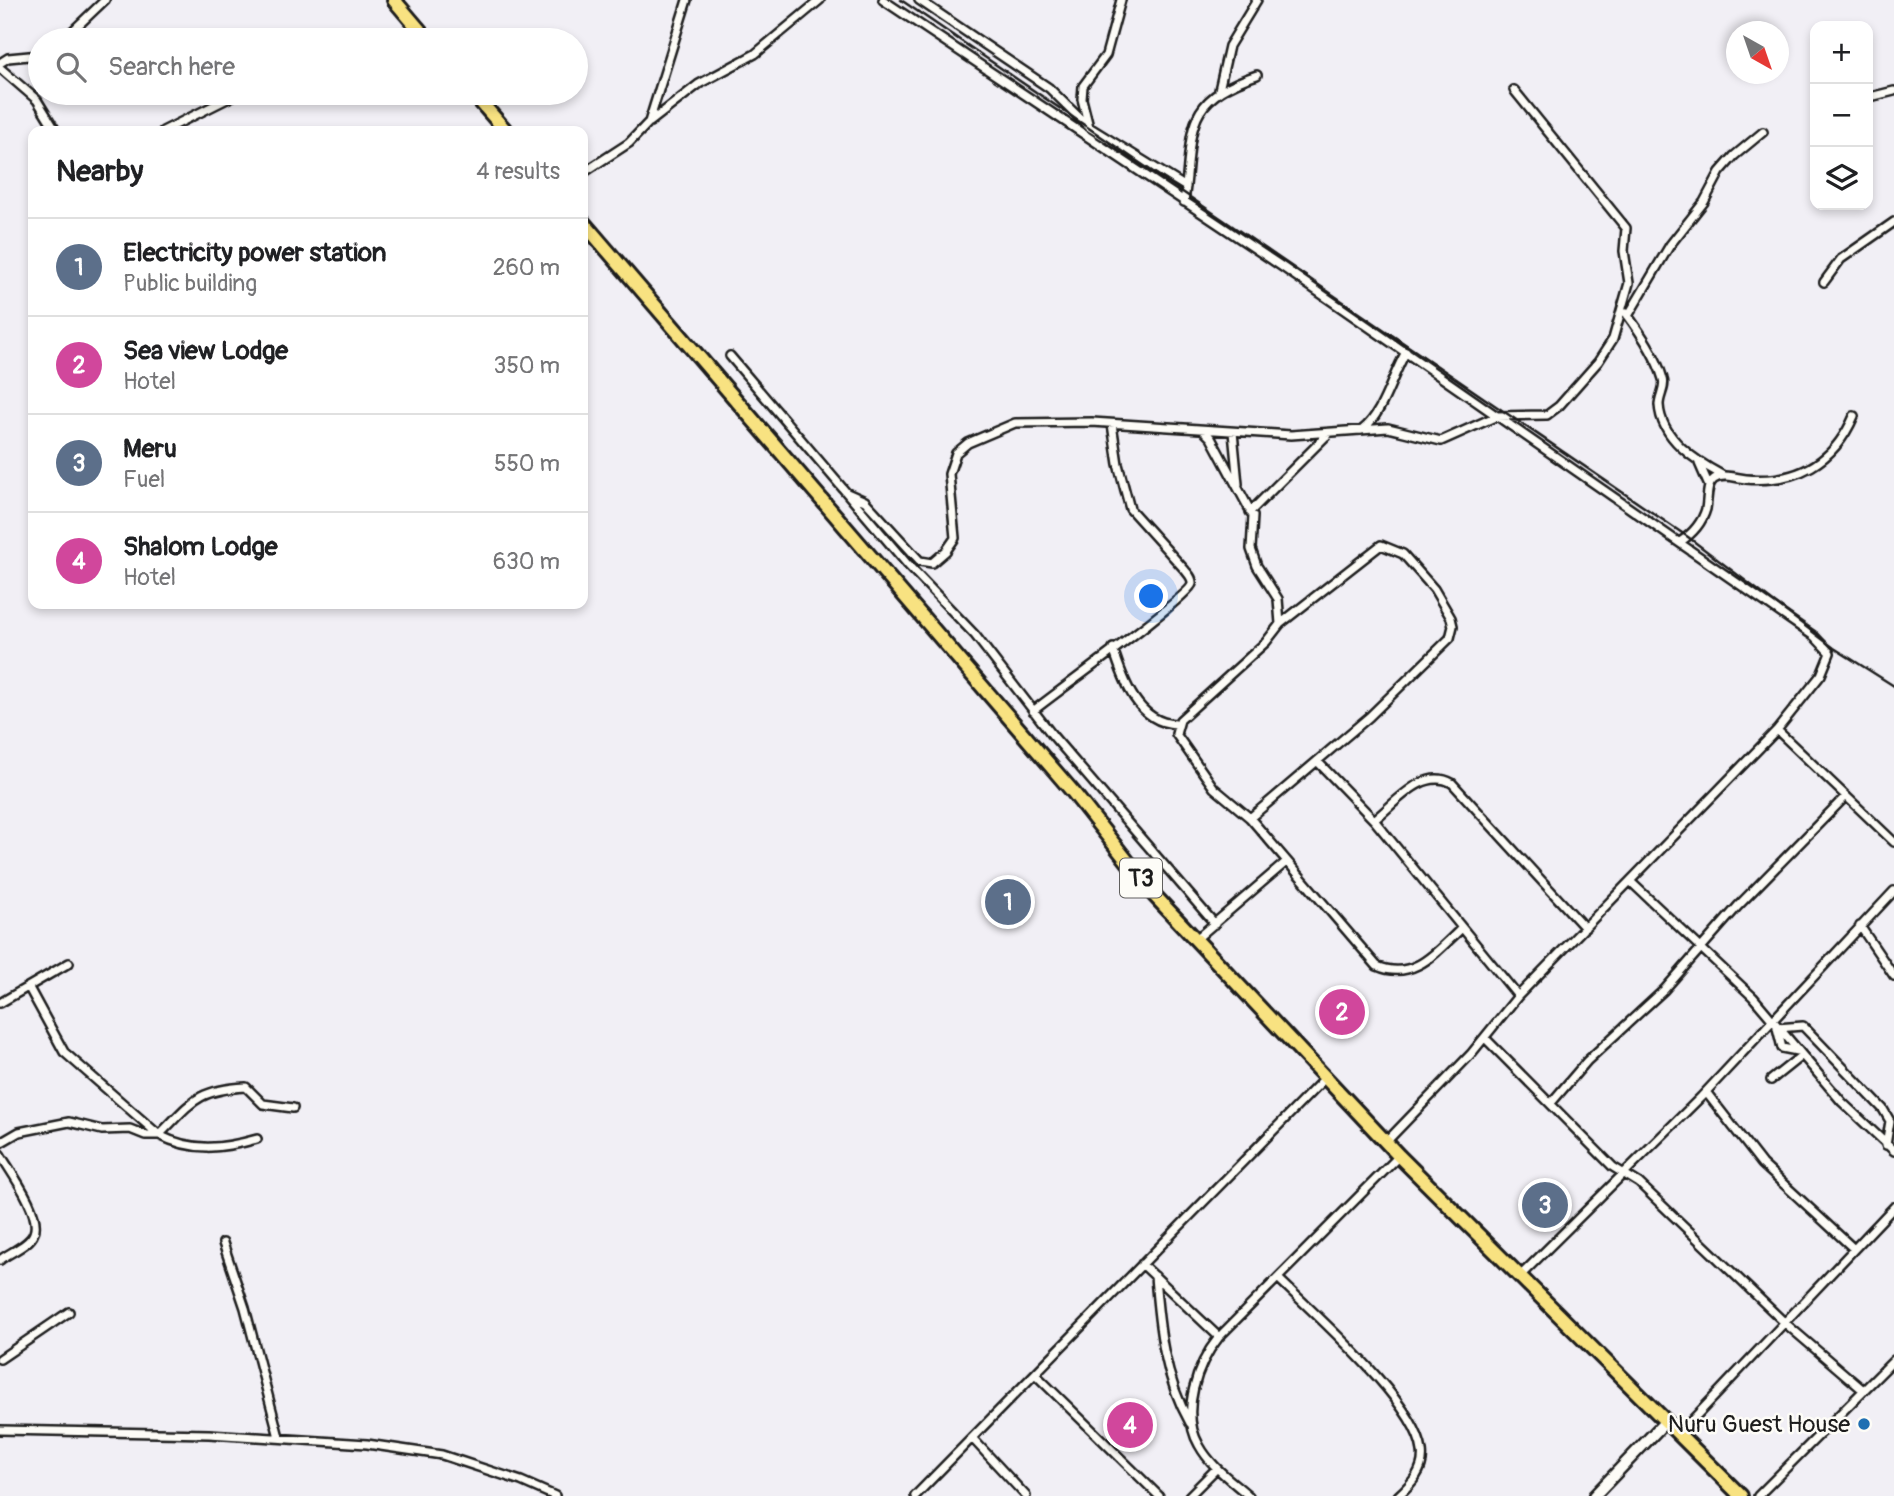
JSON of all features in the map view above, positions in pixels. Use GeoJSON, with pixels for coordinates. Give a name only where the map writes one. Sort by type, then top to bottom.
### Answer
{"type":"FeatureCollection","features":[{"type":"Feature","properties":{"kind":"highway"},"geometry":{"type":"LineString","coordinates":[[394,0],[418,28]]}},
{"type":"Feature","properties":{"kind":"highway"},"geometry":{"type":"LineString","coordinates":[[483,105],[502,126]]}},
{"type":"Feature","properties":{"kind":"highway","name":"T3"},"geometry":{"type":"LineString","coordinates":[[588,228],[1073,792],[1154,895],[1399,1156],[1741,1496]]}},
{"type":"Feature","properties":{"kind":"street"},"geometry":{"type":"LineString","coordinates":[[76,28],[105,0]]}},
{"type":"Feature","properties":{"kind":"street"},"geometry":{"type":"LineString","coordinates":[[649,122],[687,0]]}},
{"type":"Feature","properties":{"kind":"street"},"geometry":{"type":"LineString","coordinates":[[588,170],[629,143],[649,122],[699,83],[755,54],[820,0]]}},
{"type":"Feature","properties":{"kind":"street"},"geometry":{"type":"LineString","coordinates":[[883,0],[1406,352],[1815,637],[1830,653],[1821,675],[1777,730],[1518,996],[1485,1038],[1386,1142]]}},
{"type":"Feature","properties":{"kind":"street"},"geometry":{"type":"LineString","coordinates":[[919,0],[1049,88],[1089,127],[1186,187]]}},
{"type":"Feature","properties":{"kind":"street"},"geometry":{"type":"LineString","coordinates":[[1089,127],[1082,100],[1083,86],[1106,55],[1121,0]]}},
{"type":"Feature","properties":{"kind":"street"},"geometry":{"type":"LineString","coordinates":[[1184,202],[1195,119],[1219,90],[1229,46],[1257,0]]}},
{"type":"Feature","properties":{"kind":"street"},"geometry":{"type":"LineString","coordinates":[[28,56],[8,58],[0,65],[28,91]]}},
{"type":"Feature","properties":{"kind":"street"},"geometry":{"type":"LineString","coordinates":[[1219,90],[1257,75]]}},
{"type":"Feature","properties":{"kind":"street"},"geometry":{"type":"LineString","coordinates":[[1514,90],[1626,225],[1624,251],[1629,283],[1625,313],[1649,347],[1665,382],[1659,407],[1680,446],[1698,462],[1723,475],[1763,480],[1815,466],[1840,443],[1854,416]]}},
{"type":"Feature","properties":{"kind":"street"},"geometry":{"type":"LineString","coordinates":[[1874,96],[1894,92]]}},
{"type":"Feature","properties":{"kind":"street"},"geometry":{"type":"LineString","coordinates":[[40,105],[54,126]]}},
{"type":"Feature","properties":{"kind":"street"},"geometry":{"type":"LineString","coordinates":[[173,126],[215,105]]}},
{"type":"Feature","properties":{"kind":"street"},"geometry":{"type":"LineString","coordinates":[[847,493],[865,501],[920,561],[932,563],[946,551],[955,538],[949,474],[960,449],[1015,423],[1046,420],[1204,431],[1327,434],[1388,428],[1441,441],[1497,416],[1543,417],[1555,411],[1604,355],[1625,313],[1670,245],[1704,202],[1720,172],[1734,156],[1763,132]]}},
{"type":"Feature","properties":{"kind":"street"},"geometry":{"type":"LineString","coordinates":[[1824,282],[1841,259],[1894,222]]}},
{"type":"Feature","properties":{"kind":"street"},"geometry":{"type":"LineString","coordinates":[[1361,430],[1378,413],[1389,383],[1406,352]]}},
{"type":"Feature","properties":{"kind":"street"},"geometry":{"type":"LineString","coordinates":[[730,356],[908,565],[975,635],[1033,710],[1214,924]]}},
{"type":"Feature","properties":{"kind":"street"},"geometry":{"type":"LineString","coordinates":[[1033,710],[1170,608],[1192,582],[1179,562],[1130,509],[1118,464],[1112,424]]}},
{"type":"Feature","properties":{"kind":"street"},"geometry":{"type":"LineString","coordinates":[[1204,431],[1212,438],[1253,516],[1251,549],[1257,566],[1278,599],[1280,624]]}},
{"type":"Feature","properties":{"kind":"street"},"geometry":{"type":"LineString","coordinates":[[1233,432],[1238,484]]}},
{"type":"Feature","properties":{"kind":"street"},"geometry":{"type":"LineString","coordinates":[[1250,512],[1327,434]]}},
{"type":"Feature","properties":{"kind":"street"},"geometry":{"type":"LineString","coordinates":[[1698,462],[1709,486]]}},
{"type":"Feature","properties":{"kind":"street"},"geometry":{"type":"LineString","coordinates":[[1680,542],[1703,516],[1709,486],[1714,479],[1723,475]]}},
{"type":"Feature","properties":{"kind":"street"},"geometry":{"type":"LineString","coordinates":[[1250,818],[1443,647],[1452,632],[1451,618],[1416,564],[1391,547],[1381,545],[1280,624],[1176,724],[1176,734],[1207,778],[1250,818],[1368,959],[1384,969],[1405,972],[1414,969],[1462,929]]}},
{"type":"Feature","properties":{"kind":"street"},"geometry":{"type":"LineString","coordinates":[[1113,648],[1121,675],[1145,711],[1155,720],[1176,724]]}},
{"type":"Feature","properties":{"kind":"street"},"geometry":{"type":"LineString","coordinates":[[1777,730],[1894,842]]}},
{"type":"Feature","properties":{"kind":"street"},"geometry":{"type":"LineString","coordinates":[[1317,761],[1374,820],[1518,996]]}},
{"type":"Feature","properties":{"kind":"street"},"geometry":{"type":"LineString","coordinates":[[1374,820],[1424,780],[1435,776],[1443,778],[1452,783],[1585,929]]}},
{"type":"Feature","properties":{"kind":"street"},"geometry":{"type":"LineString","coordinates":[[1551,1103],[1587,1061],[1664,990],[1701,947],[1845,796]]}},
{"type":"Feature","properties":{"kind":"street"},"geometry":{"type":"LineString","coordinates":[[1195,940],[1286,862]]}},
{"type":"Feature","properties":{"kind":"street"},"geometry":{"type":"LineString","coordinates":[[1631,882],[1753,997],[1848,1110],[1894,1151]]}},
{"type":"Feature","properties":{"kind":"street"},"geometry":{"type":"LineString","coordinates":[[1519,1277],[1706,1092],[1894,891]]}},
{"type":"Feature","properties":{"kind":"street"},"geometry":{"type":"LineString","coordinates":[[1860,926],[1894,976]]}},
{"type":"Feature","properties":{"kind":"street"},"geometry":{"type":"LineString","coordinates":[[0,1003],[69,963]]}},
{"type":"Feature","properties":{"kind":"street"},"geometry":{"type":"LineString","coordinates":[[29,988],[64,1052],[159,1135],[173,1143],[200,1148],[231,1146],[257,1139]]}},
{"type":"Feature","properties":{"kind":"street"},"geometry":{"type":"LineString","coordinates":[[1777,1028],[1802,1026],[1883,1109],[1890,1121],[1886,1145]]}},
{"type":"Feature","properties":{"kind":"street"},"geometry":{"type":"LineString","coordinates":[[1485,1038],[1623,1174],[1639,1183],[1785,1322],[1862,1390]]}},
{"type":"Feature","properties":{"kind":"street"},"geometry":{"type":"LineString","coordinates":[[1771,1080],[1799,1053]]}},
{"type":"Feature","properties":{"kind":"street"},"geometry":{"type":"LineString","coordinates":[[915,1496],[1325,1078]]}},
{"type":"Feature","properties":{"kind":"street"},"geometry":{"type":"LineString","coordinates":[[0,1143],[19,1132],[69,1122],[102,1130],[130,1129],[145,1135],[159,1135],[206,1092],[246,1087],[263,1104],[293,1108]]}},
{"type":"Feature","properties":{"kind":"street"},"geometry":{"type":"LineString","coordinates":[[1706,1092],[1762,1164],[1854,1249]]}},
{"type":"Feature","properties":{"kind":"street"},"geometry":{"type":"LineString","coordinates":[[0,1154],[29,1202],[35,1224],[31,1237],[0,1260]]}},
{"type":"Feature","properties":{"kind":"street"},"geometry":{"type":"LineString","coordinates":[[1192,1426],[1199,1368],[1219,1337],[1399,1156]]}},
{"type":"Feature","properties":{"kind":"street"},"geometry":{"type":"LineString","coordinates":[[1678,1436],[1894,1207]]}},
{"type":"Feature","properties":{"kind":"street"},"geometry":{"type":"LineString","coordinates":[[223,1243],[245,1308],[279,1437]]}},
{"type":"Feature","properties":{"kind":"street"},"geometry":{"type":"LineString","coordinates":[[1142,1264],[1219,1337]]}},
{"type":"Feature","properties":{"kind":"street"},"geometry":{"type":"LineString","coordinates":[[1155,1276],[1158,1322],[1171,1384],[1192,1426],[1197,1443],[1216,1469],[1249,1496]]}},
{"type":"Feature","properties":{"kind":"street"},"geometry":{"type":"LineString","coordinates":[[1279,1279],[1375,1377],[1415,1427],[1422,1451],[1421,1465],[1417,1475],[1398,1496]]}},
{"type":"Feature","properties":{"kind":"street"},"geometry":{"type":"LineString","coordinates":[[1,1356],[69,1312]]}},
{"type":"Feature","properties":{"kind":"street"},"geometry":{"type":"LineString","coordinates":[[1758,1496],[1894,1360]]}},
{"type":"Feature","properties":{"kind":"street"},"geometry":{"type":"LineString","coordinates":[[1035,1374],[1159,1496]]}},
{"type":"Feature","properties":{"kind":"street"},"geometry":{"type":"LineString","coordinates":[[1594,1496],[1665,1422]]}},
{"type":"Feature","properties":{"kind":"street"},"geometry":{"type":"LineString","coordinates":[[0,1430],[279,1437],[442,1455],[501,1473],[555,1496]]}},
{"type":"Feature","properties":{"kind":"street"},"geometry":{"type":"LineString","coordinates":[[973,1439],[1026,1496]]}},
{"type":"Feature","properties":{"kind":"street"},"geometry":{"type":"LineString","coordinates":[[1189,1496],[1216,1469]]}},
{"type":"Feature","properties":{"kind":"railway"},"geometry":{"type":"LineString","coordinates":[[901,0],[1688,537],[1834,648],[1894,686]]}},
{"type":"Feature","properties":{"kind":"place","name":"Electricity power station"},"geometry":{"type":"Point","coordinates":[1008,902]}},
{"type":"Feature","properties":{"kind":"place","name":"Sea view Lodge"},"geometry":{"type":"Point","coordinates":[1342,1012]}},
{"type":"Feature","properties":{"kind":"place","name":"Meru"},"geometry":{"type":"Point","coordinates":[1545,1205]}},
{"type":"Feature","properties":{"kind":"place","name":"Nuru Guest House"},"geometry":{"type":"Point","coordinates":[1864,1424]}},
{"type":"Feature","properties":{"kind":"place","name":"Shalom Lodge"},"geometry":{"type":"Point","coordinates":[1130,1425]}}]}
